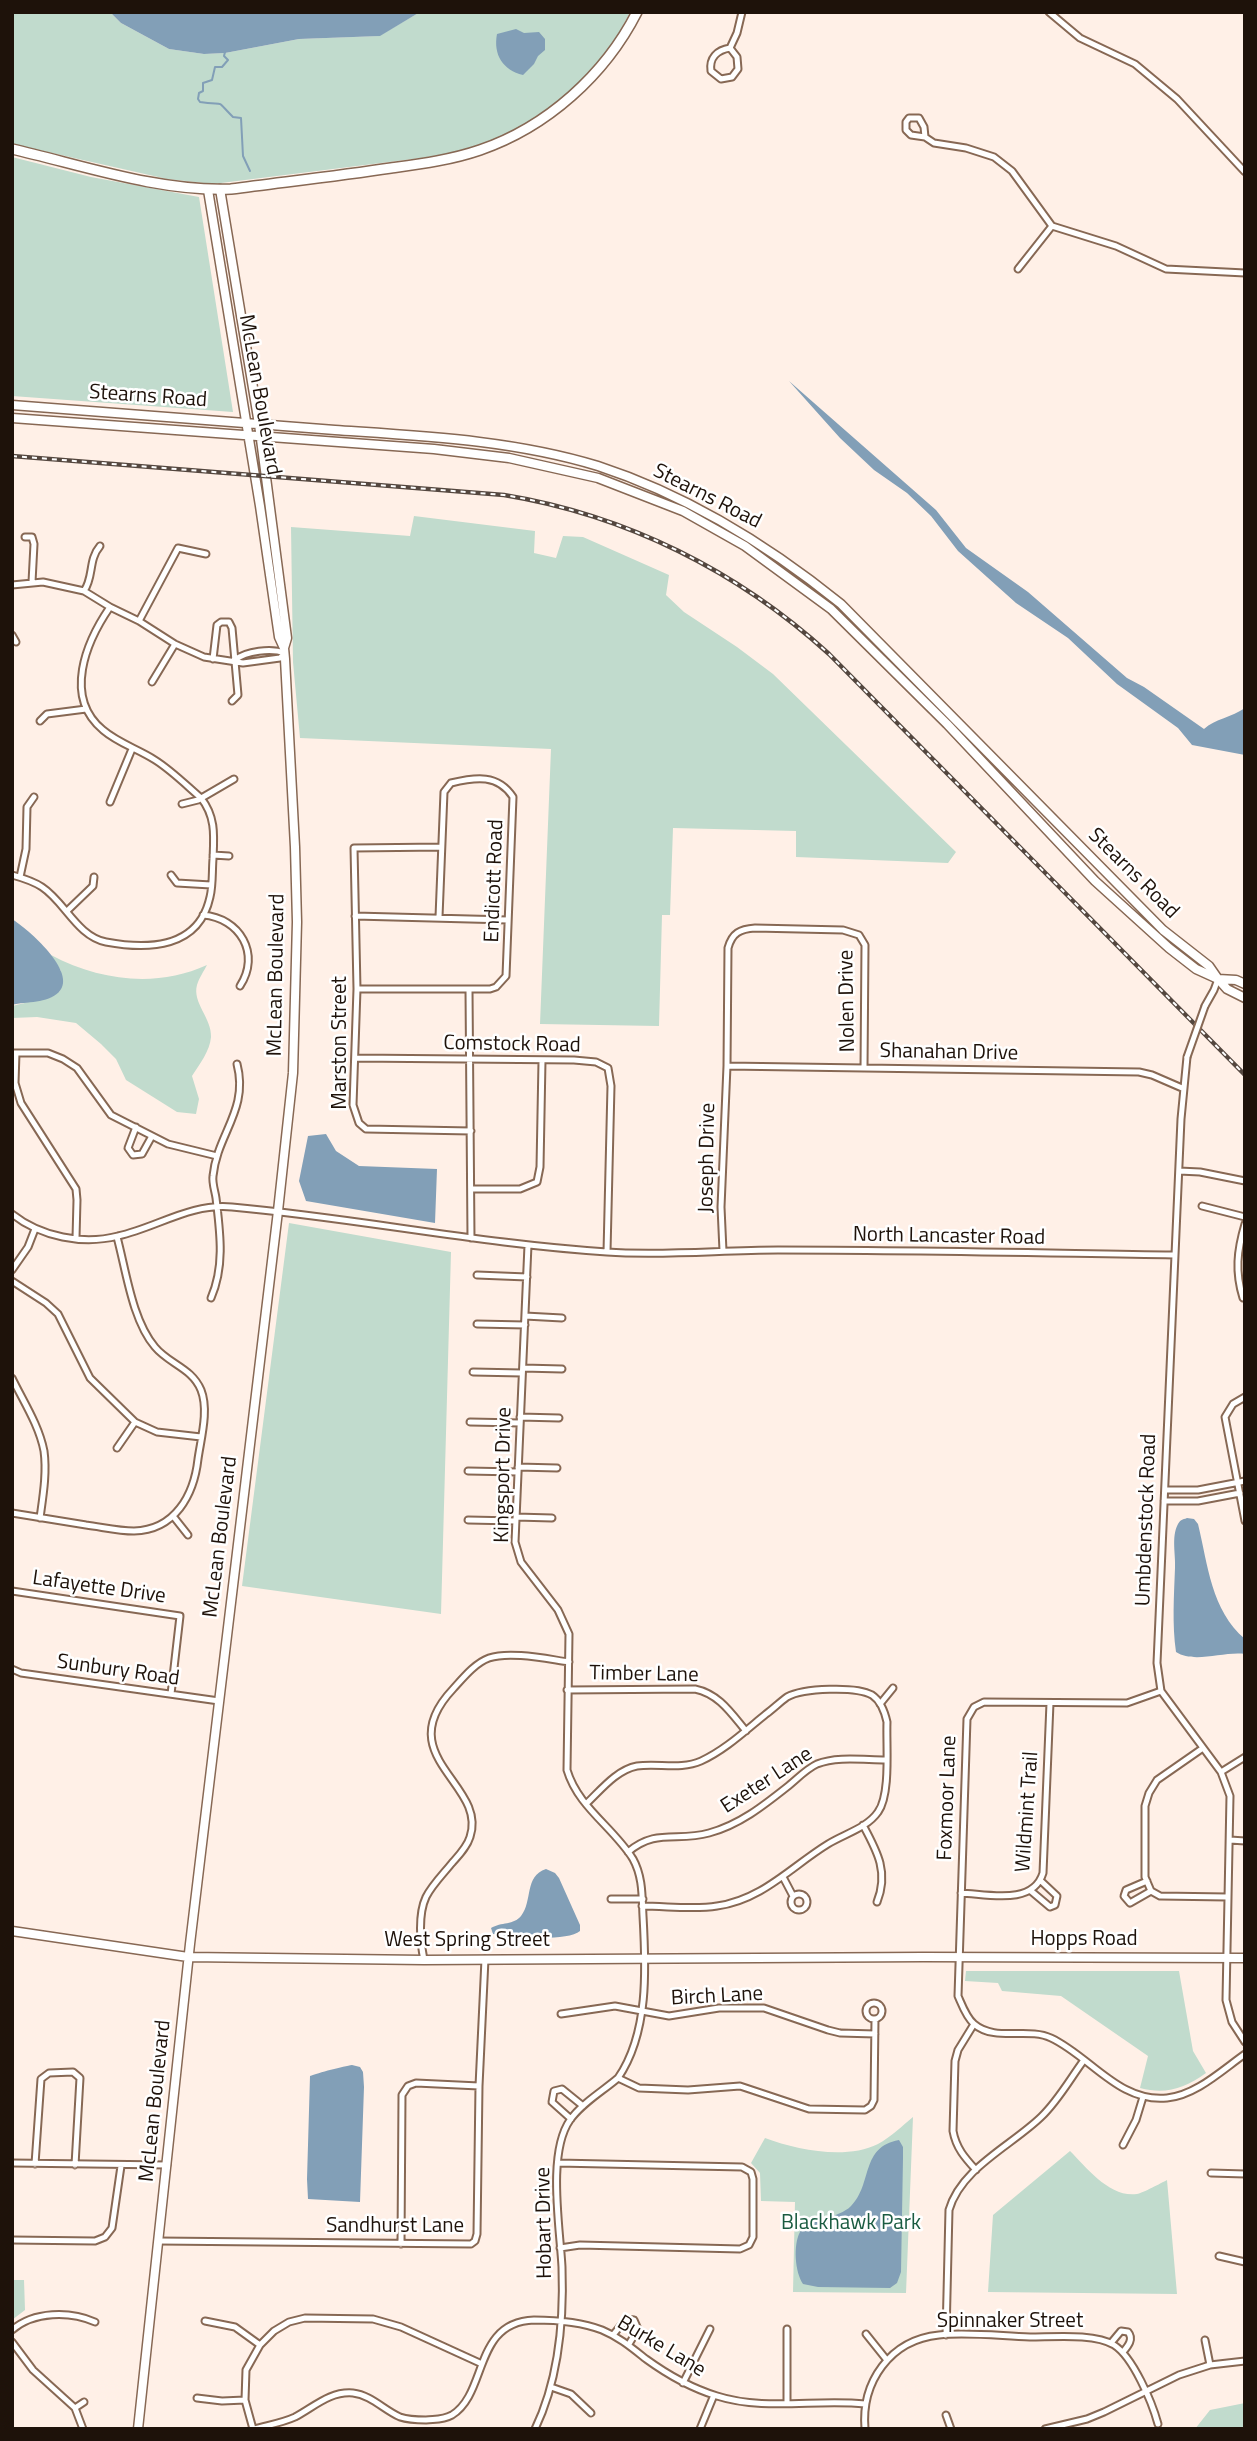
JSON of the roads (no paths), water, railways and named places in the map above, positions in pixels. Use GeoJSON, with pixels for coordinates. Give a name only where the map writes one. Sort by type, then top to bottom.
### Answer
{"type":"FeatureCollection","features":[{"type":"Feature","properties":{"kind":"main road"},"geometry":{"type":"LineString","coordinates":[[12,149],[147,180],[208,190],[425,163],[478,151],[501,142],[549,114],[583,86],[617,47],[637,12]]}},
{"type":"Feature","properties":{"kind":"main road","name":"McLean Boulevard"},"geometry":{"type":"LineString","coordinates":[[219,189],[261,437],[287,638],[284,650]]}},
{"type":"Feature","properties":{"kind":"main road","name":"McLean Boulevard"},"geometry":{"type":"LineString","coordinates":[[138,2429],[188,1956],[278,1211],[292,1073],[297,922],[290,723],[284,650],[279,637],[208,190]]}},
{"type":"Feature","properties":{"kind":"main road","name":"Stearns Road"},"geometry":{"type":"LineString","coordinates":[[12,405],[461,439],[563,457],[647,484],[736,528],[801,572],[841,604],[1123,891],[1163,930],[1209,966],[1227,989],[1245,998]]}},
{"type":"Feature","properties":{"kind":"main road","name":"Stearns Road"},"geometry":{"type":"LineString","coordinates":[[12,418],[434,449],[509,458],[598,478],[683,511],[745,546],[831,609],[947,724],[1095,881],[1169,948],[1196,969],[1218,979],[1236,980],[1245,984]]}},
{"type":"Feature","properties":{"kind":"main road","name":"West Spring Street"},"geometry":{"type":"LineString","coordinates":[[12,1931],[188,1956],[424,1960],[923,1957]]}},
{"type":"Feature","properties":{"kind":"main road","name":"Hopps Road"},"geometry":{"type":"LineString","coordinates":[[923,1957],[1245,1958]]}},
{"type":"Feature","properties":{"kind":"street"},"geometry":{"type":"LineString","coordinates":[[730,48],[742,12]]}},
{"type":"Feature","properties":{"kind":"street"},"geometry":{"type":"LineString","coordinates":[[1049,12],[1080,38],[1135,64],[1177,99],[1245,172]]}},
{"type":"Feature","properties":{"kind":"street"},"geometry":{"type":"LineString","coordinates":[[730,48],[737,57],[738,69],[732,77],[721,79],[711,71],[711,60],[718,52],[730,48]]}},
{"type":"Feature","properties":{"kind":"street"},"geometry":{"type":"LineString","coordinates":[[925,137],[934,143],[966,148],[994,157],[1012,171],[1052,226],[1116,246],[1166,269],[1245,273]]}},
{"type":"Feature","properties":{"kind":"street"},"geometry":{"type":"LineString","coordinates":[[1018,269],[1052,226]]}},
{"type":"Feature","properties":{"kind":"street"},"geometry":{"type":"LineString","coordinates":[[25,537],[32,537],[34,544],[32,582]]}},
{"type":"Feature","properties":{"kind":"street"},"geometry":{"type":"LineString","coordinates":[[85,592],[90,579],[92,556],[100,546]]}},
{"type":"Feature","properties":{"kind":"street"},"geometry":{"type":"LineString","coordinates":[[139,621],[178,548],[206,554]]}},
{"type":"Feature","properties":{"kind":"street"},"geometry":{"type":"LineString","coordinates":[[12,585],[32,582],[61,584],[85,592],[197,655],[213,659],[234,660],[241,655],[284,650]]}},
{"type":"Feature","properties":{"kind":"street"},"geometry":{"type":"LineString","coordinates":[[12,875],[41,886],[83,929],[94,938],[108,942],[160,945],[176,941],[196,927],[210,898],[214,823],[201,798],[154,759],[104,732],[86,709],[82,677],[85,651],[110,607]]}},
{"type":"Feature","properties":{"kind":"street"},"geometry":{"type":"LineString","coordinates":[[213,659],[217,625],[227,621],[232,624],[238,695],[232,701]]}},
{"type":"Feature","properties":{"kind":"street"},"geometry":{"type":"LineString","coordinates":[[12,635],[16,642]]}},
{"type":"Feature","properties":{"kind":"street"},"geometry":{"type":"LineString","coordinates":[[152,682],[176,644]]}},
{"type":"Feature","properties":{"kind":"street"},"geometry":{"type":"LineString","coordinates":[[40,721],[47,714],[86,709]]}},
{"type":"Feature","properties":{"kind":"street"},"geometry":{"type":"LineString","coordinates":[[110,802],[132,748]]}},
{"type":"Feature","properties":{"kind":"street"},"geometry":{"type":"LineString","coordinates":[[182,804],[201,798],[234,779]]}},
{"type":"Feature","properties":{"kind":"street","name":"Endicott Road"},"geometry":{"type":"LineString","coordinates":[[356,989],[490,989],[496,987],[506,976],[513,797],[506,785],[494,779],[452,783],[444,792],[439,918]]}},
{"type":"Feature","properties":{"kind":"street"},"geometry":{"type":"LineString","coordinates":[[19,877],[26,849],[27,807],[34,797]]}},
{"type":"Feature","properties":{"kind":"street","name":"Marston Street"},"geometry":{"type":"LineString","coordinates":[[441,847],[354,848],[354,1114],[359,1124],[366,1129],[471,1131]]}},
{"type":"Feature","properties":{"kind":"street"},"geometry":{"type":"LineString","coordinates":[[213,855],[229,856]]}},
{"type":"Feature","properties":{"kind":"street"},"geometry":{"type":"LineString","coordinates":[[171,875],[177,883],[211,885]]}},
{"type":"Feature","properties":{"kind":"street"},"geometry":{"type":"LineString","coordinates":[[67,911],[93,886],[94,877]]}},
{"type":"Feature","properties":{"kind":"street"},"geometry":{"type":"LineString","coordinates":[[203,915],[211,915],[227,923],[240,934],[248,949],[248,973],[240,985]]}},
{"type":"Feature","properties":{"kind":"street"},"geometry":{"type":"LineString","coordinates":[[355,916],[508,920]]}},
{"type":"Feature","properties":{"kind":"street","name":"Nolen Drive"},"geometry":{"type":"LineString","coordinates":[[727,1066],[728,948],[737,932],[755,928],[844,930],[859,935],[865,945],[864,1068]]}},
{"type":"Feature","properties":{"kind":"street","name":"Umbdenstock Road"},"geometry":{"type":"LineString","coordinates":[[1161,1691],[1157,1663],[1182,1088],[1195,1031],[1218,979]]}},
{"type":"Feature","properties":{"kind":"street"},"geometry":{"type":"LineString","coordinates":[[470,990],[471,1238]]}},
{"type":"Feature","properties":{"kind":"street"},"geometry":{"type":"LineString","coordinates":[[76,1238],[78,1200],[75,1189],[21,1103],[15,1083],[14,1053],[48,1053],[63,1059],[77,1068],[111,1115],[152,1136],[196,1152],[217,1156]]}},
{"type":"Feature","properties":{"kind":"street","name":"Comstock Road"},"geometry":{"type":"LineString","coordinates":[[355,1058],[596,1062],[608,1068],[611,1086],[607,1252]]}},
{"type":"Feature","properties":{"kind":"street"},"geometry":{"type":"LineString","coordinates":[[471,1189],[520,1189],[537,1182],[540,1167],[542,1062]]}},
{"type":"Feature","properties":{"kind":"street"},"geometry":{"type":"LineString","coordinates":[[211,1298],[216,1287],[221,1251],[213,1178],[217,1156],[236,1113],[240,1074],[237,1064]]}},
{"type":"Feature","properties":{"kind":"street","name":"Shanahan Drive"},"geometry":{"type":"LineString","coordinates":[[727,1066],[1139,1072],[1156,1076],[1182,1088]]}},
{"type":"Feature","properties":{"kind":"street","name":"Joseph Drive"},"geometry":{"type":"LineString","coordinates":[[723,1251],[721,1208],[727,1066]]}},
{"type":"Feature","properties":{"kind":"street"},"geometry":{"type":"LineString","coordinates":[[136,1127],[128,1148],[133,1155],[142,1154],[152,1136]]}},
{"type":"Feature","properties":{"kind":"street"},"geometry":{"type":"LineString","coordinates":[[1179,1171],[1200,1172],[1245,1181]]}},
{"type":"Feature","properties":{"kind":"street","name":"North Lancaster Road"},"geometry":{"type":"LineString","coordinates":[[12,1214],[35,1229],[76,1238],[117,1237],[196,1208],[216,1206],[278,1211],[528,1245],[607,1252],[1174,1255]]}},
{"type":"Feature","properties":{"kind":"street"},"geometry":{"type":"LineString","coordinates":[[1202,1206],[1245,1217]]}},
{"type":"Feature","properties":{"kind":"street"},"geometry":{"type":"LineString","coordinates":[[1243,1298],[1237,1279],[1237,1259],[1245,1224]]}},
{"type":"Feature","properties":{"kind":"street"},"geometry":{"type":"LineString","coordinates":[[12,1270],[28,1247],[35,1229]]}},
{"type":"Feature","properties":{"kind":"street"},"geometry":{"type":"LineString","coordinates":[[12,1513],[133,1531],[153,1527],[173,1516],[186,1502],[195,1484],[204,1412],[202,1391],[188,1372],[165,1357],[149,1339],[139,1318],[117,1237]]}},
{"type":"Feature","properties":{"kind":"street","name":"Kingsport Drive"},"geometry":{"type":"LineString","coordinates":[[528,1245],[515,1542],[521,1562],[566,1624],[569,1634],[567,1770],[572,1787],[628,1852],[640,1877],[645,1958]]}},
{"type":"Feature","properties":{"kind":"street"},"geometry":{"type":"LineString","coordinates":[[477,1275],[527,1277]]}},
{"type":"Feature","properties":{"kind":"street"},"geometry":{"type":"LineString","coordinates":[[12,1282],[46,1303],[58,1314],[90,1377],[135,1423],[158,1432],[201,1437]]}},
{"type":"Feature","properties":{"kind":"street"},"geometry":{"type":"LineString","coordinates":[[525,1316],[562,1318]]}},
{"type":"Feature","properties":{"kind":"street"},"geometry":{"type":"LineString","coordinates":[[477,1324],[525,1325]]}},
{"type":"Feature","properties":{"kind":"street"},"geometry":{"type":"LineString","coordinates":[[473,1372],[562,1369]]}},
{"type":"Feature","properties":{"kind":"street"},"geometry":{"type":"LineString","coordinates":[[12,1378],[38,1430],[43,1448],[45,1470],[40,1518]]}},
{"type":"Feature","properties":{"kind":"street"},"geometry":{"type":"LineString","coordinates":[[1245,1397],[1233,1404],[1225,1417],[1241,1482],[1240,1493],[1245,1521]]}},
{"type":"Feature","properties":{"kind":"street"},"geometry":{"type":"LineString","coordinates":[[470,1422],[559,1418]]}},
{"type":"Feature","properties":{"kind":"street"},"geometry":{"type":"LineString","coordinates":[[117,1448],[135,1423]]}},
{"type":"Feature","properties":{"kind":"street"},"geometry":{"type":"LineString","coordinates":[[468,1471],[557,1468]]}},
{"type":"Feature","properties":{"kind":"street"},"geometry":{"type":"LineString","coordinates":[[1165,1490],[1198,1490],[1241,1482]]}},
{"type":"Feature","properties":{"kind":"street"},"geometry":{"type":"LineString","coordinates":[[1164,1501],[1190,1502],[1240,1493]]}},
{"type":"Feature","properties":{"kind":"street"},"geometry":{"type":"LineString","coordinates":[[173,1516],[188,1535]]}},
{"type":"Feature","properties":{"kind":"street"},"geometry":{"type":"LineString","coordinates":[[468,1520],[552,1518]]}},
{"type":"Feature","properties":{"kind":"street","name":"Lafayette Drive"},"geometry":{"type":"LineString","coordinates":[[12,1591],[180,1617],[171,1694]]}},
{"type":"Feature","properties":{"kind":"street"},"geometry":{"type":"LineString","coordinates":[[424,1960],[421,1948],[425,1900],[471,1836],[471,1819],[465,1800],[436,1757],[431,1737],[433,1719],[441,1702],[470,1671],[488,1658],[505,1656],[569,1661]]}},
{"type":"Feature","properties":{"kind":"street","name":"Sunbury Road"},"geometry":{"type":"LineString","coordinates":[[12,1669],[21,1673],[219,1701]]}},
{"type":"Feature","properties":{"kind":"street"},"geometry":{"type":"LineString","coordinates":[[880,1704],[892,1688]]}},
{"type":"Feature","properties":{"kind":"street","name":"Timber Lane"},"geometry":{"type":"LineString","coordinates":[[567,1690],[695,1689],[708,1692],[720,1700],[746,1731]]}},
{"type":"Feature","properties":{"kind":"street"},"geometry":{"type":"LineString","coordinates":[[586,1804],[615,1776],[628,1769],[638,1766],[696,1763],[716,1753],[787,1698],[803,1691],[853,1691],[872,1695],[880,1704],[887,1723],[885,1796],[878,1812],[863,1825],[828,1844],[783,1877],[761,1891],[715,1907],[611,1899]]}},
{"type":"Feature","properties":{"kind":"street"},"geometry":{"type":"LineString","coordinates":[[1161,1691],[1221,1772],[1230,1796],[1226,1990],[1232,2022],[1245,2042]]}},
{"type":"Feature","properties":{"kind":"street","name":"Foxmoor Lane"},"geometry":{"type":"LineString","coordinates":[[974,2024],[964,2011],[958,1996],[969,1712],[984,1702],[1127,1703],[1161,1691]]}},
{"type":"Feature","properties":{"kind":"street","name":"Wildmint Trail"},"geometry":{"type":"LineString","coordinates":[[961,1893],[1016,1895],[1031,1891],[1041,1881],[1050,1703]]}},
{"type":"Feature","properties":{"kind":"street"},"geometry":{"type":"LineString","coordinates":[[1203,1748],[1157,1780],[1149,1793],[1145,1806],[1145,1877],[1151,1891],[1160,1896],[1227,1897]]}},
{"type":"Feature","properties":{"kind":"street"},"geometry":{"type":"LineString","coordinates":[[1221,1772],[1245,1757]]}},
{"type":"Feature","properties":{"kind":"street","name":"Exeter Lane"},"geometry":{"type":"LineString","coordinates":[[628,1852],[639,1842],[652,1837],[696,1836],[731,1826],[755,1812],[814,1765],[830,1760],[886,1760]]}},
{"type":"Feature","properties":{"kind":"street"},"geometry":{"type":"LineString","coordinates":[[863,1825],[880,1857],[881,1892],[877,1902]]}},
{"type":"Feature","properties":{"kind":"street"},"geometry":{"type":"LineString","coordinates":[[1230,1840],[1245,1841]]}},
{"type":"Feature","properties":{"kind":"street"},"geometry":{"type":"LineString","coordinates":[[783,1877],[793,1896]]}},
{"type":"Feature","properties":{"kind":"street"},"geometry":{"type":"LineString","coordinates":[[1031,1891],[1051,1907],[1055,1905],[1057,1896],[1041,1881]]}},
{"type":"Feature","properties":{"kind":"street"},"geometry":{"type":"LineString","coordinates":[[1147,1881],[1126,1890],[1124,1896],[1130,1903],[1151,1891]]}},
{"type":"Feature","properties":{"kind":"street","name":"Hobart Drive"},"geometry":{"type":"LineString","coordinates":[[535,2429],[551,2387],[561,2322],[557,2218],[561,2141],[571,2119],[618,2078],[634,2046],[644,1995],[645,1958]]}},
{"type":"Feature","properties":{"kind":"street","name":"Sandhurst Lane"},"geometry":{"type":"LineString","coordinates":[[158,2241],[466,2245],[475,2241],[485,1959]]}},
{"type":"Feature","properties":{"kind":"street","name":"Birch Lane"},"geometry":{"type":"LineString","coordinates":[[561,2014],[615,2006],[669,2016],[719,2008],[764,2008],[840,2033],[875,2034]]}},
{"type":"Feature","properties":{"kind":"street"},"geometry":{"type":"LineString","coordinates":[[618,2078],[639,2088],[688,2090],[734,2085],[808,2109],[864,2110],[871,2106],[874,2100],[875,2019]]}},
{"type":"Feature","properties":{"kind":"street"},"geometry":{"type":"LineString","coordinates":[[976,2170],[960,2152],[953,2131],[955,2061],[958,2050],[974,2024],[999,2033],[1048,2036],[1129,2092],[1143,2097],[1166,2099],[1188,2093],[1245,2054]]}},
{"type":"Feature","properties":{"kind":"street"},"geometry":{"type":"LineString","coordinates":[[946,2335],[949,2210],[956,2191],[976,2170],[1040,2118],[1084,2060]]}},
{"type":"Feature","properties":{"kind":"street"},"geometry":{"type":"LineString","coordinates":[[35,2164],[41,2079],[49,2073],[73,2073],[80,2078],[75,2165]]}},
{"type":"Feature","properties":{"kind":"street"},"geometry":{"type":"LineString","coordinates":[[401,2244],[402,2095],[408,2087],[416,2083],[479,2086]]}},
{"type":"Feature","properties":{"kind":"street"},"geometry":{"type":"LineString","coordinates":[[571,2119],[552,2102],[554,2091],[562,2089],[583,2106]]}},
{"type":"Feature","properties":{"kind":"street"},"geometry":{"type":"LineString","coordinates":[[1124,2145],[1143,2097]]}},
{"type":"Feature","properties":{"kind":"street"},"geometry":{"type":"LineString","coordinates":[[12,2163],[167,2165]]}},
{"type":"Feature","properties":{"kind":"street"},"geometry":{"type":"LineString","coordinates":[[558,2163],[743,2167],[748,2169],[753,2179],[753,2237],[749,2245],[740,2249],[580,2245],[560,2248]]}},
{"type":"Feature","properties":{"kind":"street"},"geometry":{"type":"LineString","coordinates":[[12,2240],[95,2241],[105,2237],[112,2228],[121,2166]]}},
{"type":"Feature","properties":{"kind":"street"},"geometry":{"type":"LineString","coordinates":[[1211,2173],[1245,2174]]}},
{"type":"Feature","properties":{"kind":"street"},"geometry":{"type":"LineString","coordinates":[[1219,2256],[1245,2262]]}},
{"type":"Feature","properties":{"kind":"street"},"geometry":{"type":"LineString","coordinates":[[12,2330],[30,2318],[43,2316],[82,2316],[95,2322]]}},
{"type":"Feature","properties":{"kind":"street"},"geometry":{"type":"LineString","coordinates":[[254,2429],[245,2400],[246,2370],[260,2344],[289,2322],[305,2318],[373,2319],[401,2327],[482,2364]]}},
{"type":"Feature","properties":{"kind":"street"},"geometry":{"type":"LineString","coordinates":[[613,2335],[626,2319],[634,2319],[638,2329],[629,2344]]}},
{"type":"Feature","properties":{"kind":"street","name":"Burke Lane"},"geometry":{"type":"LineString","coordinates":[[254,2429],[283,2421],[329,2396],[341,2393],[365,2396],[409,2420],[441,2420],[454,2414],[464,2402],[491,2344],[500,2333],[519,2322],[534,2320],[588,2326],[613,2335],[683,2383],[714,2395],[759,2404],[838,2401],[865,2404]]}},
{"type":"Feature","properties":{"kind":"street"},"geometry":{"type":"LineString","coordinates":[[205,2321],[235,2327],[260,2344]]}},
{"type":"Feature","properties":{"kind":"street"},"geometry":{"type":"LineString","coordinates":[[683,2383],[710,2329]]}},
{"type":"Feature","properties":{"kind":"street"},"geometry":{"type":"LineString","coordinates":[[787,2329],[787,2403]]}},
{"type":"Feature","properties":{"kind":"street"},"geometry":{"type":"LineString","coordinates":[[1111,2343],[1121,2331],[1128,2332],[1130,2343],[1123,2352]]}},
{"type":"Feature","properties":{"kind":"street"},"geometry":{"type":"LineString","coordinates":[[866,2333],[886,2360]]}},
{"type":"Feature","properties":{"kind":"street","name":"Spinnaker Street"},"geometry":{"type":"LineString","coordinates":[[865,2429],[865,2404],[873,2377],[886,2360],[916,2340],[946,2335],[1085,2338],[1111,2343],[1123,2352],[1145,2392],[1158,2424]]}},
{"type":"Feature","properties":{"kind":"street"},"geometry":{"type":"LineString","coordinates":[[1206,2340],[1210,2365]]}},
{"type":"Feature","properties":{"kind":"street"},"geometry":{"type":"LineString","coordinates":[[12,2342],[33,2370],[75,2408],[83,2429]]}},
{"type":"Feature","properties":{"kind":"street"},"geometry":{"type":"LineString","coordinates":[[1045,2429],[1087,2419],[1179,2375],[1210,2365],[1245,2361]]}},
{"type":"Feature","properties":{"kind":"street"},"geometry":{"type":"LineString","coordinates":[[551,2387],[571,2394],[591,2413]]}},
{"type":"Feature","properties":{"kind":"street"},"geometry":{"type":"LineString","coordinates":[[700,2429],[714,2395]]}},
{"type":"Feature","properties":{"kind":"street"},"geometry":{"type":"LineString","coordinates":[[197,2398],[245,2400]]}},
{"type":"Feature","properties":{"kind":"street"},"geometry":{"type":"LineString","coordinates":[[75,2408],[85,2402]]}},
{"type":"Feature","properties":{"kind":"street"},"geometry":{"type":"LineString","coordinates":[[946,2415],[951,2429]]}},
{"type":"Feature","properties":{"kind":"water"},"geometry":{"type":"Polygon","coordinates":[[[110,12],[420,12],[380,36],[299,39],[225,53],[204,54],[169,49],[121,23],[110,12]]]}},
{"type":"Feature","properties":{"kind":"water"},"geometry":{"type":"Polygon","coordinates":[[[516,29],[524,33],[539,32],[545,39],[545,50],[523,75],[505,65],[497,49],[497,34],[516,29]]]}},
{"type":"Feature","properties":{"kind":"water"},"geometry":{"type":"Polygon","coordinates":[[[789,381],[936,510],[966,548],[1028,592],[1127,678],[1204,729],[1245,708],[1245,755],[1192,745],[1178,728],[1117,684],[1068,638],[1016,603],[958,551],[931,516],[907,493],[874,470],[840,438],[789,381]]]}},
{"type":"Feature","properties":{"kind":"water"},"geometry":{"type":"Polygon","coordinates":[[[12,919],[39,941],[57,963],[63,984],[54,996],[12,1005],[12,919]]]}},
{"type":"Feature","properties":{"kind":"water"},"geometry":{"type":"Polygon","coordinates":[[[326,1134],[336,1151],[359,1166],[437,1169],[435,1223],[306,1201],[299,1181],[308,1136],[326,1134]]]}},
{"type":"Feature","properties":{"kind":"water"},"geometry":{"type":"Polygon","coordinates":[[[1187,1518],[1194,1519],[1198,1524],[1212,1586],[1225,1615],[1245,1639],[1245,1654],[1191,1657],[1176,1652],[1174,1540],[1178,1524],[1187,1518]]]}},
{"type":"Feature","properties":{"kind":"water"},"geometry":{"type":"Polygon","coordinates":[[[546,1869],[559,1878],[580,1925],[580,1931],[552,1938],[493,1934],[491,1928],[515,1921],[521,1916],[534,1877],[546,1869]]]}},
{"type":"Feature","properties":{"kind":"water"},"geometry":{"type":"Polygon","coordinates":[[[352,2065],[360,2067],[363,2072],[364,2087],[360,2202],[308,2199],[310,2076],[352,2065]]]}},
{"type":"Feature","properties":{"kind":"water"},"geometry":{"type":"Polygon","coordinates":[[[899,2140],[903,2147],[903,2158],[901,2272],[897,2283],[890,2288],[818,2287],[803,2284],[796,2258],[796,2244],[800,2232],[803,2228],[839,2214],[851,2206],[858,2197],[872,2158],[887,2144],[899,2140]]]}},
{"type":"Feature","properties":{"kind":"waterway"},"geometry":{"type":"LineString","coordinates":[[225,52],[224,56],[228,60],[222,67],[215,67],[212,80],[203,83],[203,91],[199,93],[198,99],[200,102],[220,104],[233,117],[241,118],[243,156],[250,171]]}},
{"type":"Feature","properties":{"kind":"railway"},"geometry":{"type":"LineString","coordinates":[[12,456],[504,495],[593,517],[678,551],[757,597],[829,654],[1245,1075]]}},
{"type":"Feature","properties":{"kind":"park label","name":"Blackhawk Park"},"geometry":{"type":"Point","coordinates":[851,2224]}}]}
